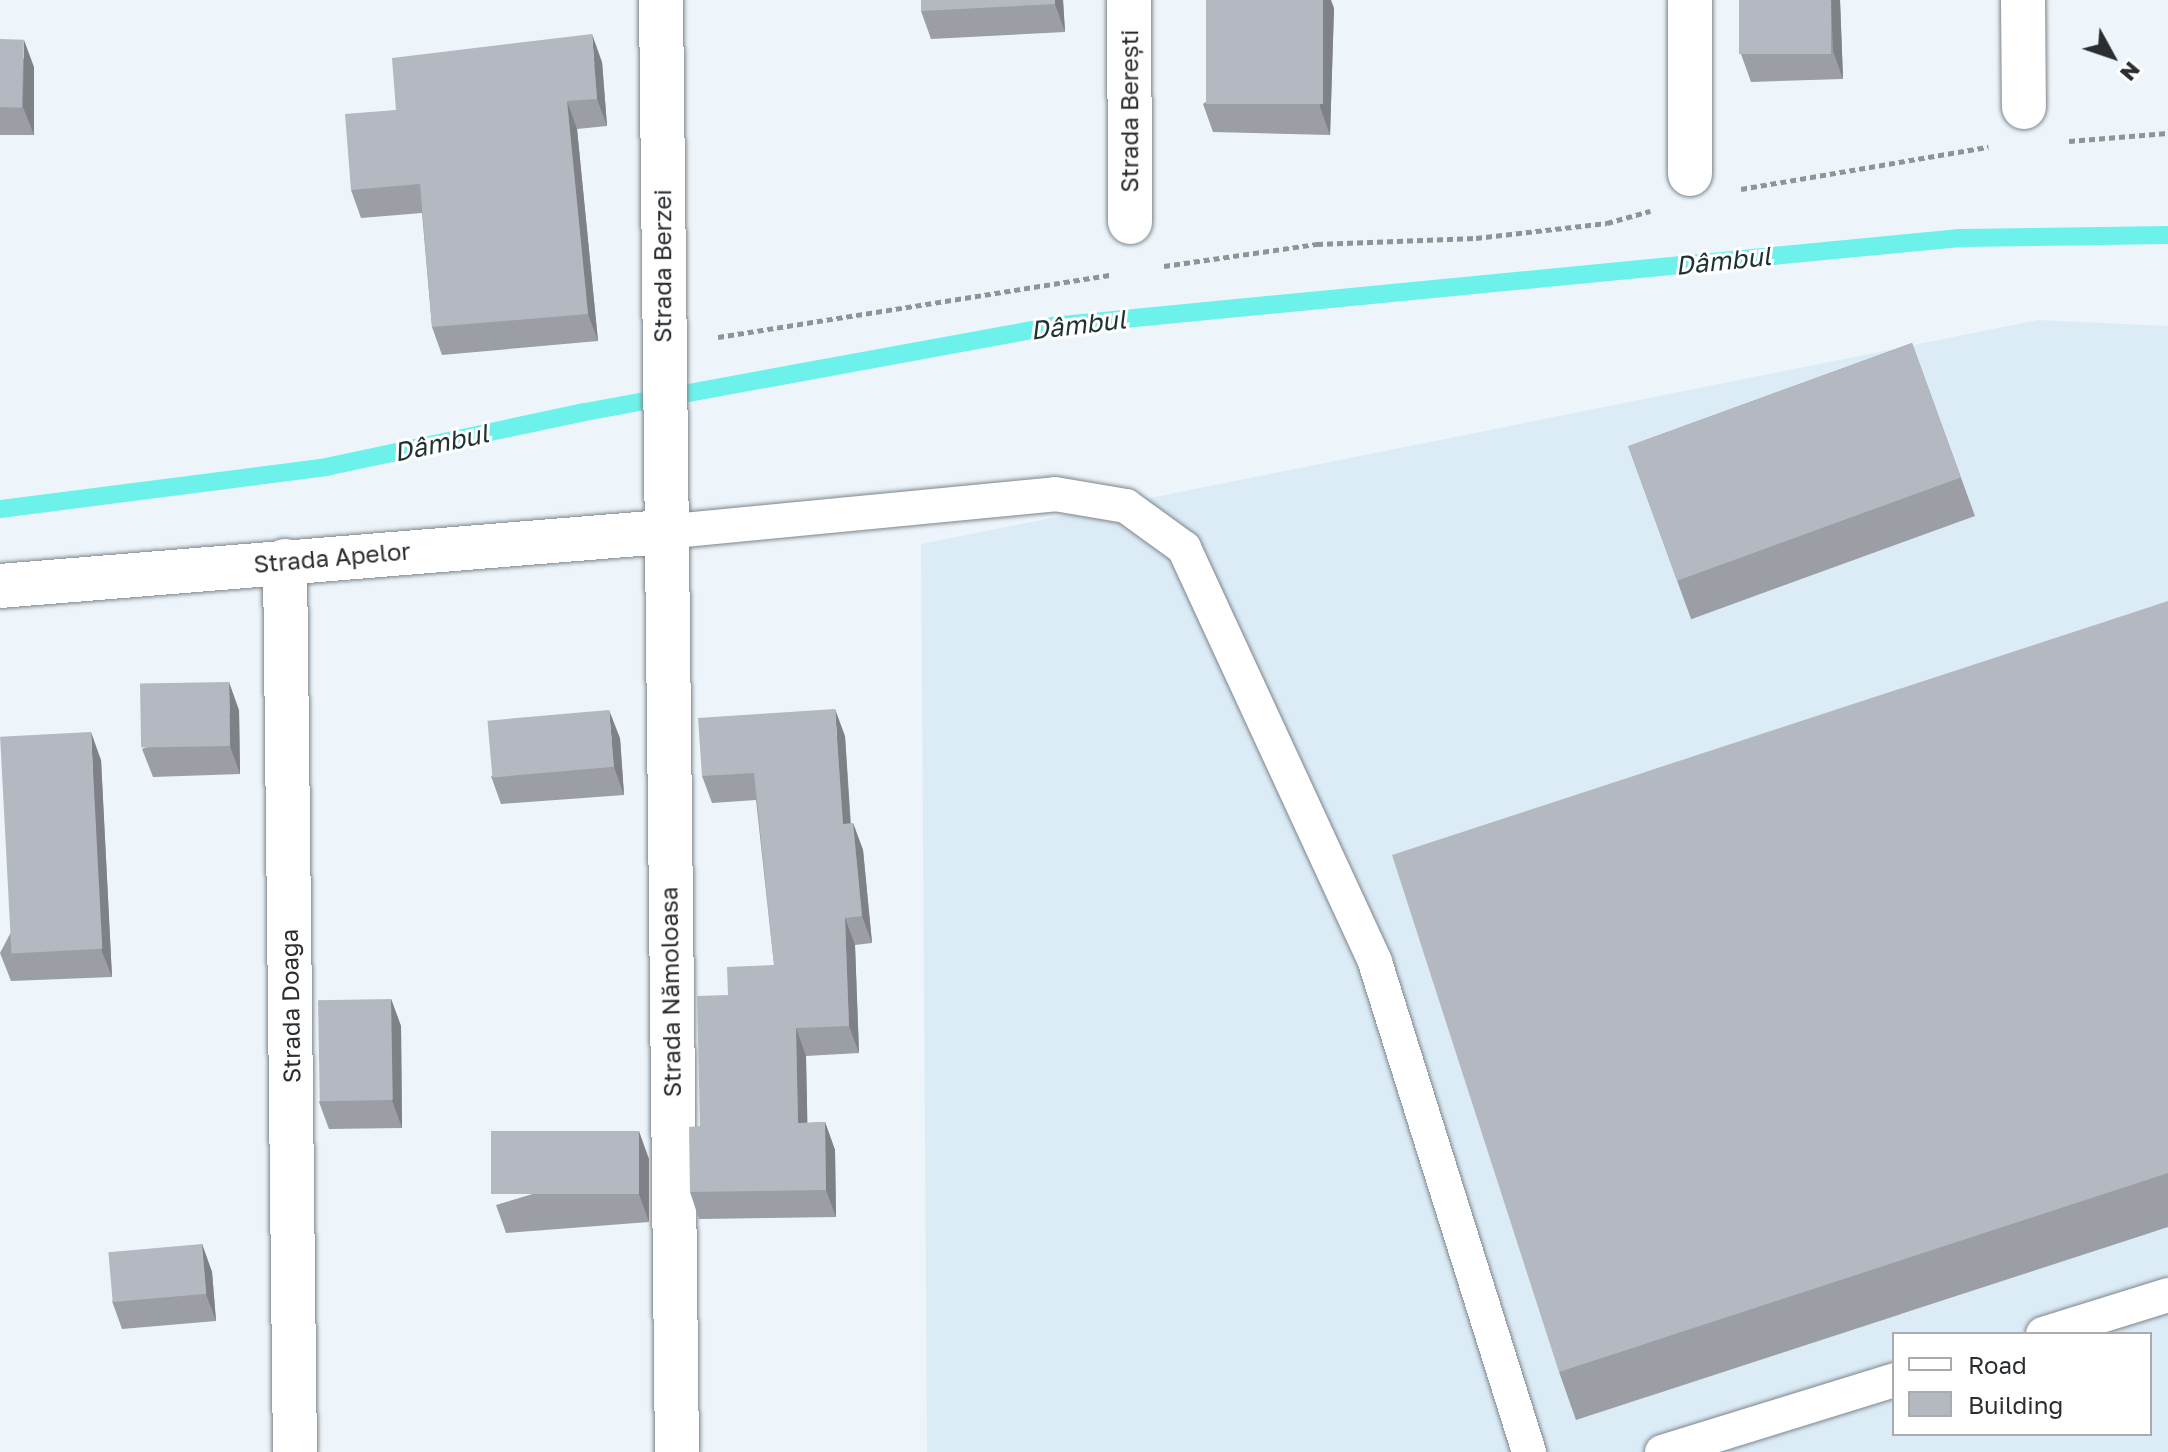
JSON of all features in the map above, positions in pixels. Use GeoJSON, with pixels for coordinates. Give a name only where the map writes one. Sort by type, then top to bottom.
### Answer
{"type":"FeatureCollection","features":[{"type":"Feature","properties":{"kind":"street","name":"Strada Berzei"},"geometry":{"type":"LineString","coordinates":[[661,0],[663,532]]}},
{"type":"Feature","properties":{"kind":"street","name":"Strada Berești"},"geometry":{"type":"LineString","coordinates":[[1129,0],[1130,222]]}},
{"type":"Feature","properties":{"kind":"street"},"geometry":{"type":"LineString","coordinates":[[1690,0],[1695,190]]}},
{"type":"Feature","properties":{"kind":"street"},"geometry":{"type":"LineString","coordinates":[[2023,0],[2024,107]]}},
{"type":"Feature","properties":{"kind":"street","name":"Strada Apelor"},"geometry":{"type":"LineString","coordinates":[[0,586],[663,532]]}},
{"type":"Feature","properties":{"kind":"street","name":"Strada Nămoloasa"},"geometry":{"type":"LineString","coordinates":[[663,532],[677,1452]]}},
{"type":"Feature","properties":{"kind":"street","name":"Strada Doaga"},"geometry":{"type":"LineString","coordinates":[[285,561],[295,1452]]}},
{"type":"Feature","properties":{"kind":"lane"},"geometry":{"type":"LineString","coordinates":[[663,532],[1055,494],[1126,506],[1184,548],[1375,962],[1529,1452]]}},
{"type":"Feature","properties":{"kind":"lane"},"geometry":{"type":"LineString","coordinates":[[2049,1332],[2168,1295]]}},
{"type":"Feature","properties":{"kind":"lane"},"geometry":{"type":"LineString","coordinates":[[1662,1452],[1892,1381]]}},
{"type":"Feature","properties":{"kind":"path"},"geometry":{"type":"LineString","coordinates":[[2066,141],[2168,133]]}},
{"type":"Feature","properties":{"kind":"path"},"geometry":{"type":"LineString","coordinates":[[1156,267],[1317,244],[1476,238],[1607,223],[1695,190],[2004,146]]}},
{"type":"Feature","properties":{"kind":"path"},"geometry":{"type":"LineString","coordinates":[[662,339],[744,336],[1126,273]]}},
{"type":"Feature","properties":{"kind":"shaded area"},"geometry":{"type":"Polygon","coordinates":[[[2038,320],[2168,326],[2168,1452],[927,1452],[921,544],[2038,320]]]}},
{"type":"Feature","properties":{"kind":"building"},"geometry":{"type":"Polygon","coordinates":[[[921,0],[1055,0],[1055,4],[921,11],[921,0]]]}},
{"type":"Feature","properties":{"kind":"building"},"geometry":{"type":"Polygon","coordinates":[[[1206,0],[1323,0],[1323,104],[1206,104],[1206,0]]]}},
{"type":"Feature","properties":{"kind":"building"},"geometry":{"type":"Polygon","coordinates":[[[1739,0],[1831,0],[1831,54],[1739,54],[1739,0]]]}},
{"type":"Feature","properties":{"kind":"building"},"geometry":{"type":"Polygon","coordinates":[[[592,34],[597,99],[567,101],[588,314],[432,327],[420,184],[351,190],[345,114],[396,110],[392,58],[592,34]]]}},
{"type":"Feature","properties":{"kind":"building"},"geometry":{"type":"Polygon","coordinates":[[[0,39],[24,40],[22,108],[0,107],[0,39]]]}},
{"type":"Feature","properties":{"kind":"building"},"geometry":{"type":"Polygon","coordinates":[[[1912,343],[1961,477],[1677,581],[1628,446],[1912,343]]]}},
{"type":"Feature","properties":{"kind":"building"},"geometry":{"type":"Polygon","coordinates":[[[2168,601],[2168,1173],[1559,1372],[1392,855],[2168,601]]]}},
{"type":"Feature","properties":{"kind":"building"},"geometry":{"type":"Polygon","coordinates":[[[229,682],[230,746],[141,748],[140,684],[229,682]]]}},
{"type":"Feature","properties":{"kind":"building"},"geometry":{"type":"Polygon","coordinates":[[[835,709],[843,824],[853,823],[862,916],[845,918],[849,1026],[796,1028],[798,1123],[825,1122],[826,1190],[690,1192],[689,1127],[700,1126],[697,996],[728,995],[727,967],[774,965],[754,773],[702,776],[698,718],[835,709]]]}},
{"type":"Feature","properties":{"kind":"building"},"geometry":{"type":"Polygon","coordinates":[[[609,710],[614,767],[492,777],[487,721],[609,710]]]}},
{"type":"Feature","properties":{"kind":"building"},"geometry":{"type":"Polygon","coordinates":[[[91,732],[102,949],[11,953],[0,737],[91,732]]]}},
{"type":"Feature","properties":{"kind":"building"},"geometry":{"type":"Polygon","coordinates":[[[391,999],[393,1100],[320,1101],[318,1000],[391,999]]]}},
{"type":"Feature","properties":{"kind":"building"},"geometry":{"type":"Polygon","coordinates":[[[491,1131],[639,1131],[639,1194],[491,1194],[491,1131]]]}},
{"type":"Feature","properties":{"kind":"building"},"geometry":{"type":"Polygon","coordinates":[[[202,1244],[206,1294],[113,1302],[108,1252],[202,1244]]]}},
{"type":"Feature","properties":{"kind":"waterway","name":"Dâmbul"},"geometry":{"type":"LineString","coordinates":[[0,509],[326,467],[585,412],[1052,326],[1960,238],[2168,235]]}}]}
